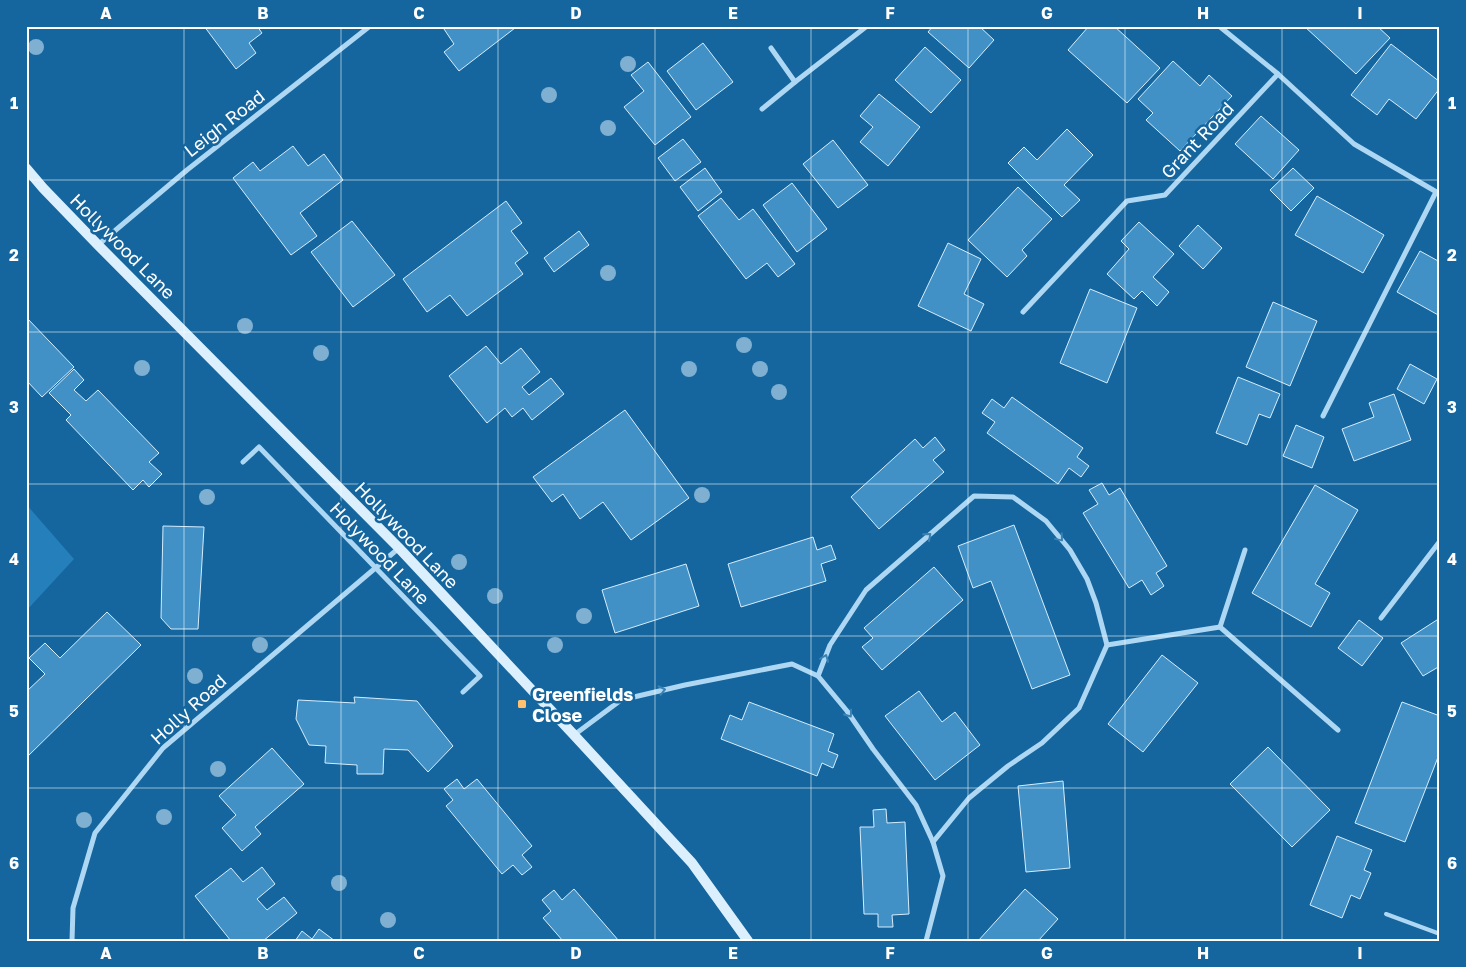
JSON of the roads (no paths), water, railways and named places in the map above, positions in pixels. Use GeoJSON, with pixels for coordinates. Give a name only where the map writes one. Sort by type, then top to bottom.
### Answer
{"type":"FeatureCollection","features":[{"type":"Feature","properties":{"kind":"main road","name":"Hollywood Lane"},"geometry":{"type":"LineString","coordinates":[[26,168],[98,245],[398,548],[574,735],[692,863],[748,941]]}},
{"type":"Feature","properties":{"kind":"street","name":"Leigh Road"},"geometry":{"type":"LineString","coordinates":[[98,245],[187,170],[370,26]]}},
{"type":"Feature","properties":{"kind":"street"},"geometry":{"type":"LineString","coordinates":[[762,109],[867,26]]}},
{"type":"Feature","properties":{"kind":"street"},"geometry":{"type":"LineString","coordinates":[[1219,26],[1278,74],[1354,144],[1438,193],[1323,416]]}},
{"type":"Feature","properties":{"kind":"street"},"geometry":{"type":"LineString","coordinates":[[771,48],[795,82]]}},
{"type":"Feature","properties":{"kind":"street","name":"Grant Road"},"geometry":{"type":"LineString","coordinates":[[1022,312],[1126,201],[1165,195],[1278,74]]}},
{"type":"Feature","properties":{"kind":"street","name":"Holywood Lane"},"geometry":{"type":"LineString","coordinates":[[243,462],[259,447],[480,676],[463,692]]}},
{"type":"Feature","properties":{"kind":"street"},"geometry":{"type":"LineString","coordinates":[[818,676],[830,645],[866,590],[974,496],[1013,497],[1046,521],[1070,550],[1087,578],[1107,645],[1079,708],[1042,743],[1008,766],[969,798],[933,842]]}},
{"type":"Feature","properties":{"kind":"street"},"geometry":{"type":"LineString","coordinates":[[1381,618],[1440,541]]}},
{"type":"Feature","properties":{"kind":"street","name":"Holly Road"},"geometry":{"type":"LineString","coordinates":[[72,941],[73,908],[94,833],[163,748],[398,548]]}},
{"type":"Feature","properties":{"kind":"street"},"geometry":{"type":"LineString","coordinates":[[1220,627],[1245,550]]}},
{"type":"Feature","properties":{"kind":"street"},"geometry":{"type":"LineString","coordinates":[[1107,645],[1220,627]]}},
{"type":"Feature","properties":{"kind":"street"},"geometry":{"type":"LineString","coordinates":[[1220,627],[1338,730]]}},
{"type":"Feature","properties":{"kind":"street"},"geometry":{"type":"LineString","coordinates":[[574,735],[621,700],[711,679],[792,664],[818,676],[847,711],[873,750],[916,805],[933,842],[943,876],[926,941]]}},
{"type":"Feature","properties":{"kind":"lane"},"geometry":{"type":"LineString","coordinates":[[1386,914],[1440,934]]}},
{"type":"Feature","properties":{"kind":"place","name":"Greenfields Close"},"geometry":{"type":"Point","coordinates":[522,704]}}]}
